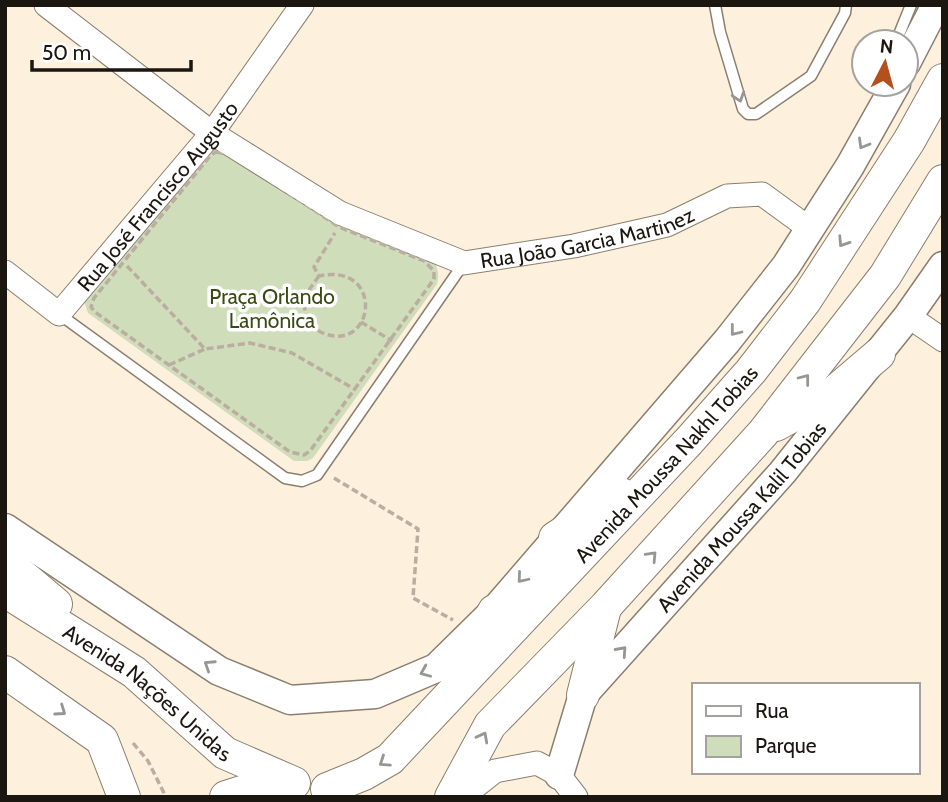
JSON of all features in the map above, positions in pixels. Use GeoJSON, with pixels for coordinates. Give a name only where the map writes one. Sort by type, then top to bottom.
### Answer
{"type":"FeatureCollection","features":[{"type":"Feature","properties":{"kind":"main road","name":"Avenida Moussa Nakhl Tobias"},"geometry":{"type":"LineString","coordinates":[[335,793],[390,759],[689,441],[751,371],[805,302],[909,141],[943,80]]}},
{"type":"Feature","properties":{"kind":"main road"},"geometry":{"type":"LineString","coordinates":[[451,797],[490,725],[606,606],[763,433],[885,276],[943,181]]}},
{"type":"Feature","properties":{"kind":"main road"},"geometry":{"type":"LineString","coordinates":[[763,433],[832,394],[879,354]]}},
{"type":"Feature","properties":{"kind":"main road"},"geometry":{"type":"LineString","coordinates":[[751,371],[741,403],[744,418],[763,433]]}},
{"type":"Feature","properties":{"kind":"main road"},"geometry":{"type":"LineString","coordinates":[[555,538],[611,502],[689,441],[709,442],[723,451],[728,473]]}},
{"type":"Feature","properties":{"kind":"main road"},"geometry":{"type":"LineString","coordinates":[[5,561],[134,673]]}},
{"type":"Feature","properties":{"kind":"main road","name":"Avenida Nações Unidas"},"geometry":{"type":"LineString","coordinates":[[5,591],[134,673],[225,753],[294,783],[335,793]]}},
{"type":"Feature","properties":{"kind":"main road"},"geometry":{"type":"LineString","coordinates":[[583,695],[606,606]]}},
{"type":"Feature","properties":{"kind":"main road"},"geometry":{"type":"LineString","coordinates":[[449,697],[494,611]]}},
{"type":"Feature","properties":{"kind":"main road"},"geometry":{"type":"LineString","coordinates":[[5,672],[102,740],[124,797]]}},
{"type":"Feature","properties":{"kind":"main road","name":"Avenida Nações Unidas"},"geometry":{"type":"LineString","coordinates":[[226,797],[261,786],[294,783]]}},
{"type":"Feature","properties":{"kind":"street","name":"Rua João Garcia Martinez"},"geometry":{"type":"LineString","coordinates":[[46,5],[212,133],[340,213],[464,263],[574,246],[667,225],[727,196],[762,194],[810,229]]}},
{"type":"Feature","properties":{"kind":"street","name":"Rua José Francisco Augusto"},"geometry":{"type":"LineString","coordinates":[[59,314],[212,133],[302,5]]}},
{"type":"Feature","properties":{"kind":"street"},"geometry":{"type":"LineString","coordinates":[[920,36],[936,5]]}},
{"type":"Feature","properties":{"kind":"street"},"geometry":{"type":"LineString","coordinates":[[5,528],[219,671],[290,700],[375,694],[436,668],[494,611],[727,341],[786,266],[850,166],[887,98]]}},
{"type":"Feature","properties":{"kind":"street","name":"Avenida Moussa Kalil Tobias"},"geometry":{"type":"LineString","coordinates":[[559,775],[583,695],[782,473],[879,354],[943,265]]}},
{"type":"Feature","properties":{"kind":"street"},"geometry":{"type":"LineString","coordinates":[[5,272],[59,314]]}},
{"type":"Feature","properties":{"kind":"street"},"geometry":{"type":"LineString","coordinates":[[908,316],[943,340]]}},
{"type":"Feature","properties":{"kind":"street"},"geometry":{"type":"LineString","coordinates":[[462,797],[495,771],[537,763],[559,775],[576,797]]}},
{"type":"Feature","properties":{"kind":"lane"},"geometry":{"type":"LineString","coordinates":[[715,5],[732,74],[743,109],[748,114],[756,114],[811,76],[845,13],[846,5]]}},
{"type":"Feature","properties":{"kind":"lane"},"geometry":{"type":"LineString","coordinates":[[902,28],[911,5]]}},
{"type":"Feature","properties":{"kind":"lane"},"geometry":{"type":"LineString","coordinates":[[59,314],[285,478],[302,481],[317,475],[464,263]]}},
{"type":"Feature","properties":{"kind":"path"},"geometry":{"type":"LineString","coordinates":[[216,152],[232,155],[339,227],[424,261],[434,271],[434,279],[310,451],[298,455],[290,452],[95,312],[91,307],[94,298],[123,262],[216,152]]}},
{"type":"Feature","properties":{"kind":"path"},"geometry":{"type":"LineString","coordinates":[[319,276],[314,267],[339,227]]}},
{"type":"Feature","properties":{"kind":"path"},"geometry":{"type":"LineString","coordinates":[[123,262],[205,349]]}},
{"type":"Feature","properties":{"kind":"path"},"geometry":{"type":"LineString","coordinates":[[341,274],[359,285],[366,302],[366,312],[361,323],[350,333],[337,336],[318,331],[311,324],[304,303],[308,290],[319,276],[341,274]]}},
{"type":"Feature","properties":{"kind":"path"},"geometry":{"type":"LineString","coordinates":[[361,323],[390,340]]}},
{"type":"Feature","properties":{"kind":"path"},"geometry":{"type":"LineString","coordinates":[[169,365],[205,349],[250,343],[292,353],[355,389]]}},
{"type":"Feature","properties":{"kind":"path"},"geometry":{"type":"LineString","coordinates":[[320,470],[418,529],[413,598],[457,622]]}},
{"type":"Feature","properties":{"kind":"path"},"geometry":{"type":"LineString","coordinates":[[126,735],[148,761],[166,797]]}},
{"type":"Feature","properties":{"kind":"green space","name":"Praça Orlando Lamônica"},"geometry":{"type":"Polygon","coordinates":[[[214,139],[432,257],[438,270],[437,284],[313,458],[307,461],[294,461],[88,313],[84,301],[214,139]]]}}]}
